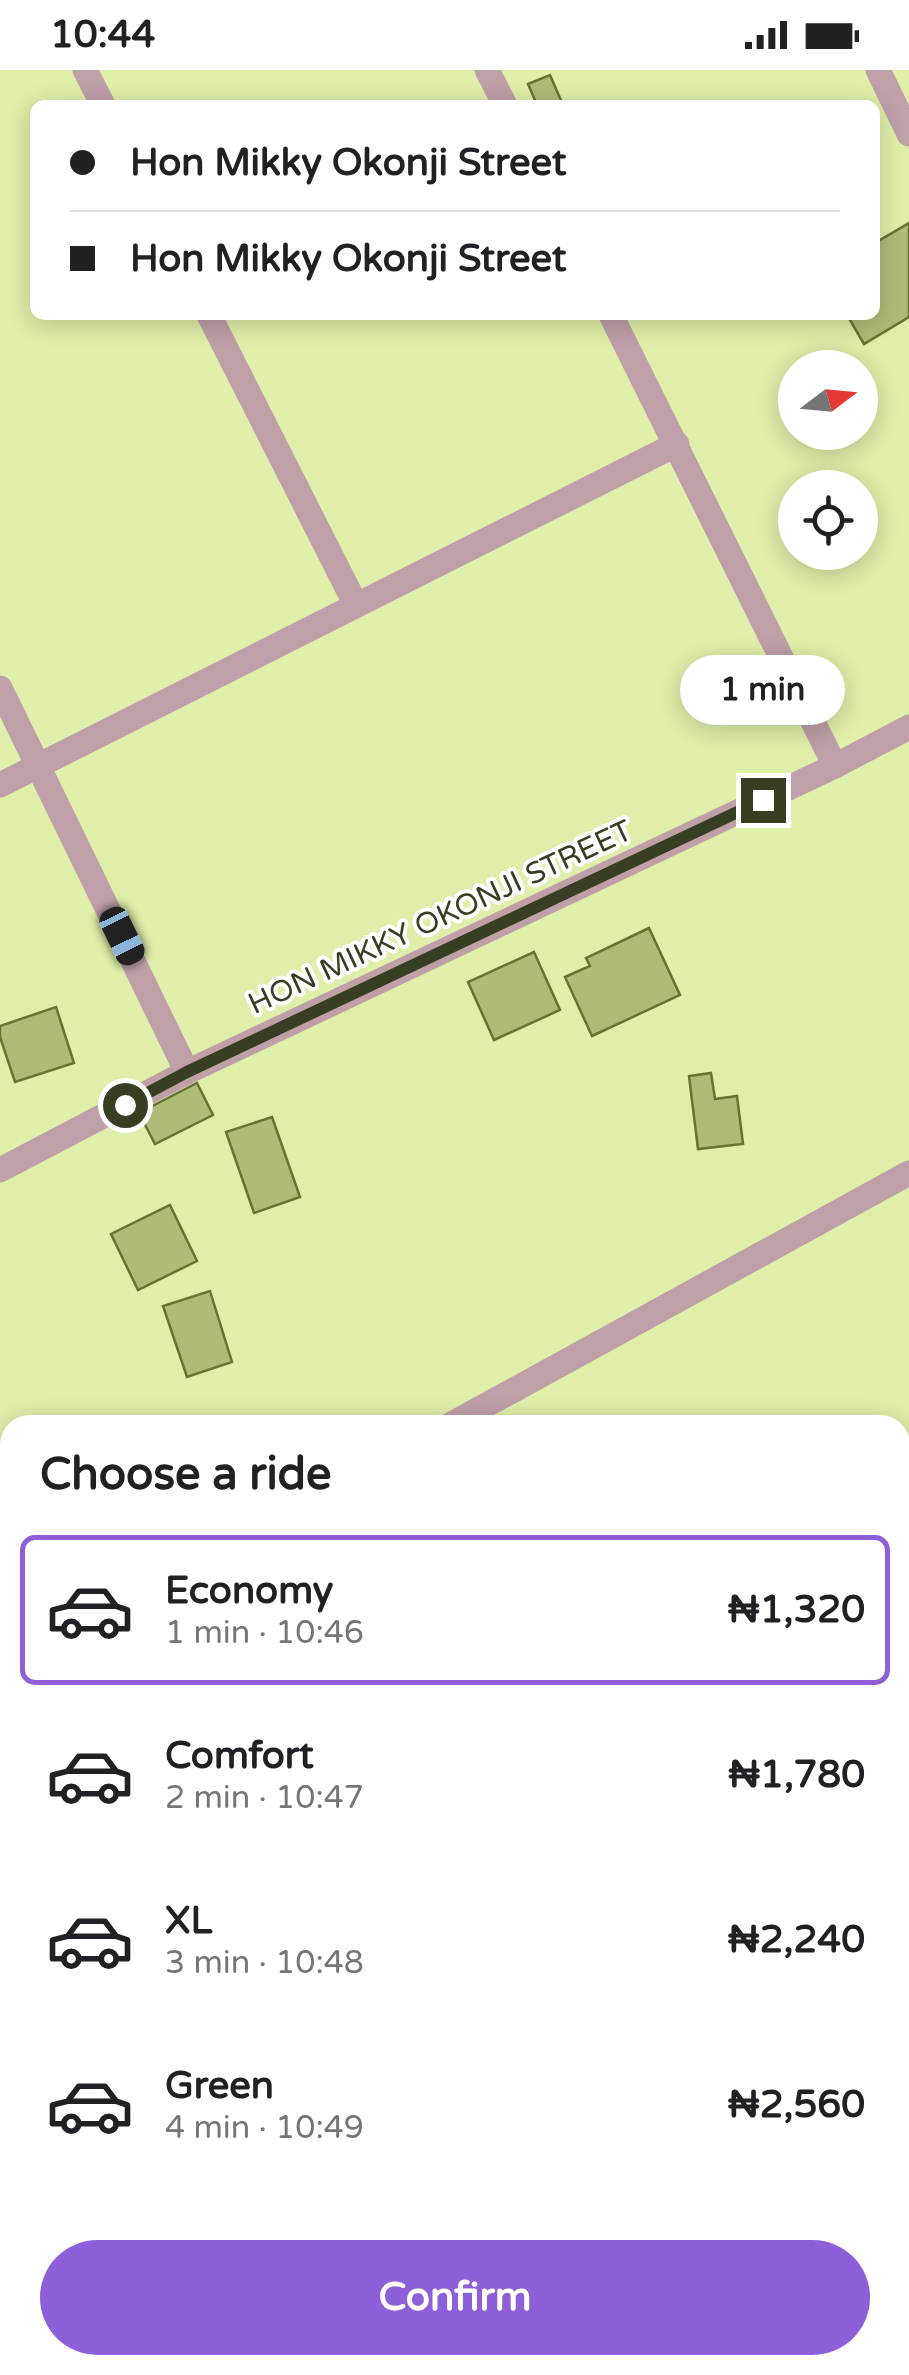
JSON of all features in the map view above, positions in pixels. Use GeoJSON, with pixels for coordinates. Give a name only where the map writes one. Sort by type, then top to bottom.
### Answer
{"type":"FeatureCollection","features":[{"type":"Feature","properties":{"kind":"street"},"geometry":{"type":"LineString","coordinates":[[85,70],[100,100]]}},
{"type":"Feature","properties":{"kind":"street"},"geometry":{"type":"LineString","coordinates":[[487,70],[502,100]]}},
{"type":"Feature","properties":{"kind":"street"},"geometry":{"type":"LineString","coordinates":[[878,70],[909,134]]}},
{"type":"Feature","properties":{"kind":"street"},"geometry":{"type":"LineString","coordinates":[[212,320],[356,605]]}},
{"type":"Feature","properties":{"kind":"street"},"geometry":{"type":"LineString","coordinates":[[615,320],[835,766]]}},
{"type":"Feature","properties":{"kind":"street"},"geometry":{"type":"LineString","coordinates":[[0,785],[677,444]]}},
{"type":"Feature","properties":{"kind":"street"},"geometry":{"type":"LineString","coordinates":[[0,688],[187,1072]]}},
{"type":"Feature","properties":{"kind":"street","name":"HON MIKKY OKONJI STREET"},"geometry":{"type":"LineString","coordinates":[[0,1170],[187,1072],[835,766],[909,727]]}},
{"type":"Feature","properties":{"kind":"street"},"geometry":{"type":"LineString","coordinates":[[468,1415],[909,1173]]}},
{"type":"Feature","properties":{"kind":"building"},"geometry":{"type":"Polygon","coordinates":[[[550,75],[561,100],[535,100],[528,84],[550,75]]]}},
{"type":"Feature","properties":{"kind":"building"},"geometry":{"type":"Polygon","coordinates":[[[909,223],[909,317],[864,344],[850,320],[880,320],[880,240],[909,223]]]}},
{"type":"Feature","properties":{"kind":"building"},"geometry":{"type":"Polygon","coordinates":[[[649,928],[680,995],[592,1036],[565,977],[590,966],[586,958],[649,928]]]}},
{"type":"Feature","properties":{"kind":"building"},"geometry":{"type":"Polygon","coordinates":[[[534,952],[560,1010],[494,1040],[468,982],[534,952]]]}},
{"type":"Feature","properties":{"kind":"building"},"geometry":{"type":"Polygon","coordinates":[[[56,1007],[74,1063],[15,1082],[0,1026],[56,1007]]]}},
{"type":"Feature","properties":{"kind":"building"},"geometry":{"type":"Polygon","coordinates":[[[711,1073],[715,1099],[737,1096],[743,1144],[698,1149],[689,1076],[711,1073]]]}},
{"type":"Feature","properties":{"kind":"building"},"geometry":{"type":"Polygon","coordinates":[[[197,1083],[213,1115],[155,1144],[139,1113],[197,1083]]]}},
{"type":"Feature","properties":{"kind":"building"},"geometry":{"type":"Polygon","coordinates":[[[272,1117],[300,1197],[254,1213],[226,1132],[272,1117]]]}},
{"type":"Feature","properties":{"kind":"building"},"geometry":{"type":"Polygon","coordinates":[[[170,1205],[197,1261],[138,1290],[111,1234],[170,1205]]]}},
{"type":"Feature","properties":{"kind":"building"},"geometry":{"type":"Polygon","coordinates":[[[210,1291],[232,1362],[187,1377],[163,1306],[210,1291]]]}},
{"type":"Feature","properties":{"kind":"route"},"geometry":{"type":"LineString","coordinates":[[125,1105],[187,1072],[763,800]]}}]}
